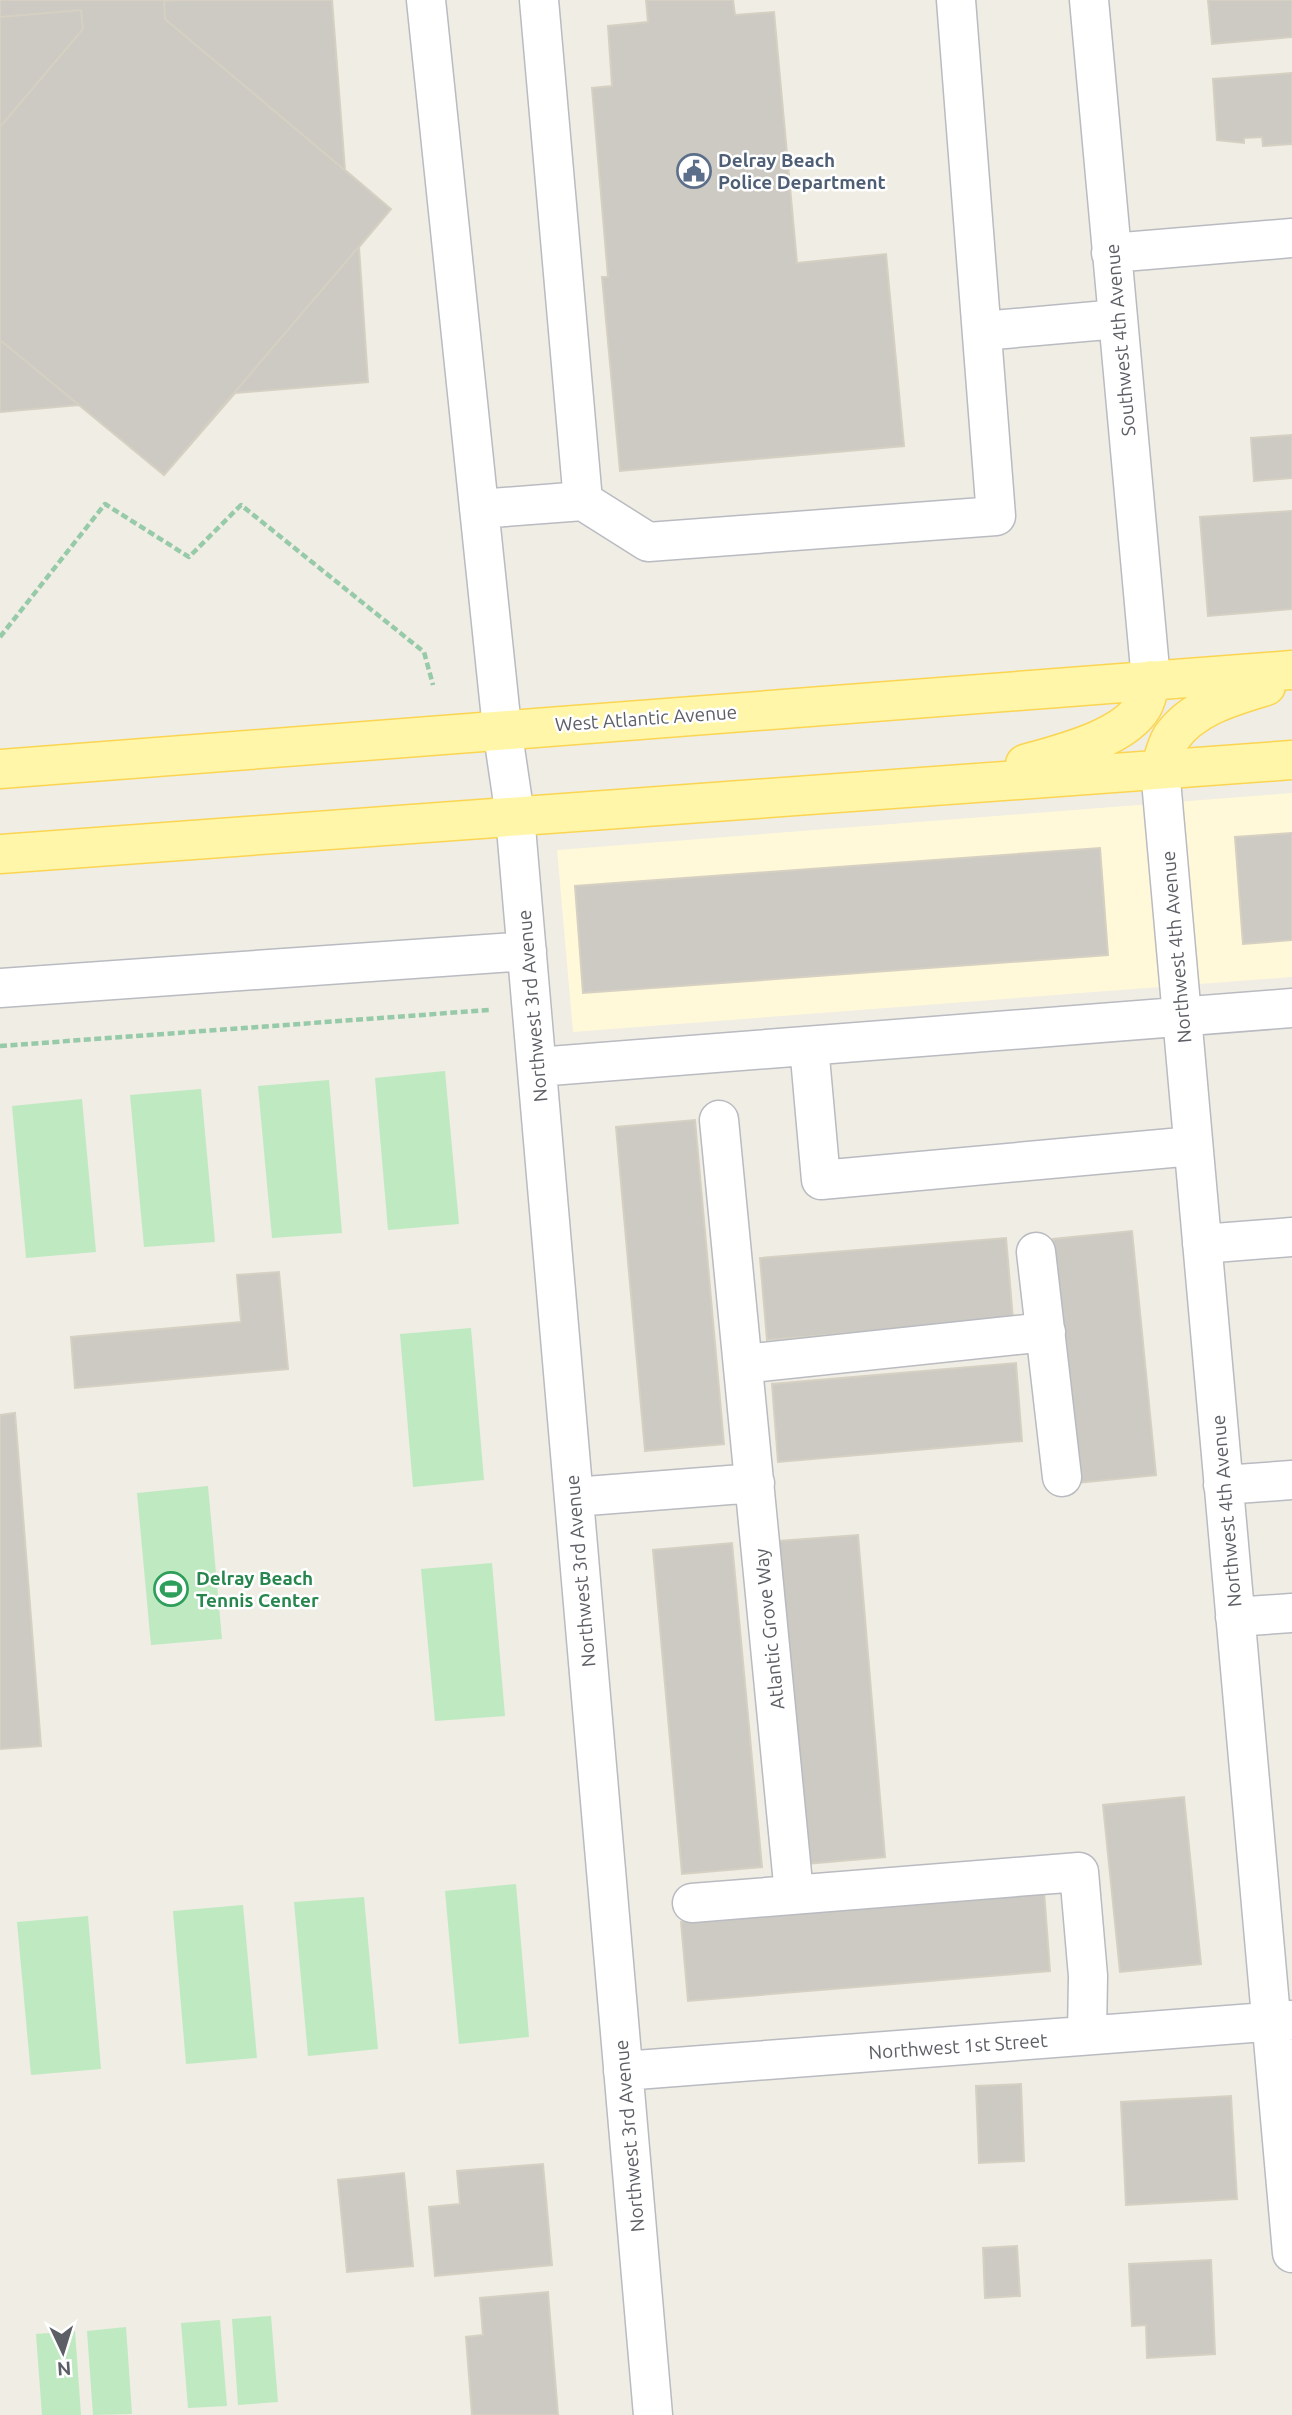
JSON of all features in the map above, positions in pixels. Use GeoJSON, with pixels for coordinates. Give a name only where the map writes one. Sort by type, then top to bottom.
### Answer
{"type":"FeatureCollection","features":[{"type":"Feature","properties":{"kind":"main road","name":"West Atlantic Avenue"},"geometry":{"type":"LineString","coordinates":[[0,769],[1292,670]]}},
{"type":"Feature","properties":{"kind":"main road"},"geometry":{"type":"LineString","coordinates":[[1160,769],[1171,738],[1195,717],[1224,699],[1292,679]]}},
{"type":"Feature","properties":{"kind":"main road"},"geometry":{"type":"LineString","coordinates":[[960,784],[1090,744],[1125,724],[1142,707],[1151,680]]}},
{"type":"Feature","properties":{"kind":"main road"},"geometry":{"type":"LineString","coordinates":[[0,854],[1292,760]]}},
{"type":"Feature","properties":{"kind":"street","name":"Northwest 3rd Avenue"},"geometry":{"type":"LineString","coordinates":[[426,0],[502,729],[516,816],[653,2415]]}},
{"type":"Feature","properties":{"kind":"street"},"geometry":{"type":"LineString","coordinates":[[538,0],[583,501]]}},
{"type":"Feature","properties":{"kind":"street"},"geometry":{"type":"LineString","coordinates":[[479,509],[583,501],[648,542],[996,516],[956,0]]}},
{"type":"Feature","properties":{"kind":"street","name":"Southwest 4th Avenue"},"geometry":{"type":"LineString","coordinates":[[1089,0],[1151,680]]}},
{"type":"Feature","properties":{"kind":"street"},"geometry":{"type":"LineString","coordinates":[[1111,253],[1292,238]]}},
{"type":"Feature","properties":{"kind":"street"},"geometry":{"type":"LineString","coordinates":[[982,331],[1118,319]]}},
{"type":"Feature","properties":{"kind":"street","name":"Northwest 4th Avenue"},"geometry":{"type":"LineString","coordinates":[[1160,769],[1235,1618],[1282,2021],[1292,2253]]}},
{"type":"Feature","properties":{"kind":"street"},"geometry":{"type":"LineString","coordinates":[[0,988],[527,951]]}},
{"type":"Feature","properties":{"kind":"street"},"geometry":{"type":"LineString","coordinates":[[537,1067],[1292,1008]]}},
{"type":"Feature","properties":{"kind":"street"},"geometry":{"type":"LineString","coordinates":[[809,1046],[821,1180],[1193,1146]]}},
{"type":"Feature","properties":{"kind":"street","name":"Atlantic Grove Way"},"geometry":{"type":"LineString","coordinates":[[719,1120],[794,1894]]}},
{"type":"Feature","properties":{"kind":"street"},"geometry":{"type":"LineString","coordinates":[[1202,1244],[1292,1237]]}},
{"type":"Feature","properties":{"kind":"street"},"geometry":{"type":"LineString","coordinates":[[1036,1252],[1062,1477]]}},
{"type":"Feature","properties":{"kind":"street"},"geometry":{"type":"LineString","coordinates":[[743,1364],[1046,1332]]}},
{"type":"Feature","properties":{"kind":"street"},"geometry":{"type":"LineString","coordinates":[[1223,1485],[1292,1480]]}},
{"type":"Feature","properties":{"kind":"street"},"geometry":{"type":"LineString","coordinates":[[574,1497],[755,1483]]}},
{"type":"Feature","properties":{"kind":"street"},"geometry":{"type":"LineString","coordinates":[[1235,1618],[1292,1613]]}},
{"type":"Feature","properties":{"kind":"street"},"geometry":{"type":"LineString","coordinates":[[692,1903],[1079,1872],[1088,1976],[1087,2035]]}},
{"type":"Feature","properties":{"kind":"street","name":"Northwest 1st Street"},"geometry":{"type":"LineString","coordinates":[[623,2071],[1282,2021]]}},
{"type":"Feature","properties":{"kind":"path"},"geometry":{"type":"LineString","coordinates":[[0,636],[105,503],[189,557],[240,505],[424,652],[433,685]]}},
{"type":"Feature","properties":{"kind":"path"},"geometry":{"type":"LineString","coordinates":[[0,1046],[494,1010]]}},
{"type":"Feature","properties":{"kind":"shaded area"},"geometry":{"type":"Polygon","coordinates":[[[1292,793],[1292,977],[573,1032],[557,850],[1292,793]]]}},
{"type":"Feature","properties":{"kind":"green space"},"geometry":{"type":"Polygon","coordinates":[[[445,1071],[459,1224],[388,1230],[375,1078],[445,1071]]]}},
{"type":"Feature","properties":{"kind":"green space"},"geometry":{"type":"Polygon","coordinates":[[[329,1080],[342,1233],[272,1238],[258,1086],[329,1080]]]}},
{"type":"Feature","properties":{"kind":"green space"},"geometry":{"type":"Polygon","coordinates":[[[201,1089],[215,1242],[144,1247],[130,1095],[201,1089]]]}},
{"type":"Feature","properties":{"kind":"green space"},"geometry":{"type":"Polygon","coordinates":[[[82,1099],[96,1252],[26,1258],[12,1106],[82,1099]]]}},
{"type":"Feature","properties":{"kind":"green space"},"geometry":{"type":"Polygon","coordinates":[[[471,1328],[484,1480],[413,1487],[400,1334],[471,1328]]]}},
{"type":"Feature","properties":{"kind":"green space"},"geometry":{"type":"Polygon","coordinates":[[[208,1486],[222,1639],[151,1645],[137,1493],[208,1486]]]}},
{"type":"Feature","properties":{"kind":"green space"},"geometry":{"type":"Polygon","coordinates":[[[492,1563],[505,1716],[435,1721],[421,1569],[492,1563]]]}},
{"type":"Feature","properties":{"kind":"green space"},"geometry":{"type":"Polygon","coordinates":[[[516,1884],[529,2037],[459,2044],[445,1891],[516,1884]]]}},
{"type":"Feature","properties":{"kind":"green space"},"geometry":{"type":"Polygon","coordinates":[[[364,1897],[378,2049],[308,2056],[294,1902],[364,1897]]]}},
{"type":"Feature","properties":{"kind":"green space"},"geometry":{"type":"Polygon","coordinates":[[[243,1905],[257,2058],[186,2064],[173,1911],[243,1905]]]}},
{"type":"Feature","properties":{"kind":"green space"},"geometry":{"type":"Polygon","coordinates":[[[88,1916],[101,2069],[31,2075],[17,1922],[88,1916]]]}},
{"type":"Feature","properties":{"kind":"green space"},"geometry":{"type":"Polygon","coordinates":[[[271,2316],[278,2402],[238,2405],[232,2319],[271,2316]]]}},
{"type":"Feature","properties":{"kind":"green space"},"geometry":{"type":"Polygon","coordinates":[[[220,2320],[227,2406],[188,2408],[181,2323],[220,2320]]]}},
{"type":"Feature","properties":{"kind":"green space"},"geometry":{"type":"Polygon","coordinates":[[[126,2327],[132,2414],[93,2415],[87,2331],[126,2327]]]}},
{"type":"Feature","properties":{"kind":"green space"},"geometry":{"type":"Polygon","coordinates":[[[75,2331],[81,2415],[42,2415],[36,2334],[75,2331]]]}},
{"type":"Feature","properties":{"kind":"building"},"geometry":{"type":"Polygon","coordinates":[[[0,0],[178,0],[164,1],[165,19],[391,209],[164,475],[0,340],[0,127],[83,29],[81,10],[0,17],[0,0]]]}},
{"type":"Feature","properties":{"kind":"building"},"geometry":{"type":"Polygon","coordinates":[[[0,0],[332,0],[345,170],[391,209],[359,247],[368,382],[235,393],[164,475],[79,405],[0,412],[0,0]]]}},
{"type":"Feature","properties":{"kind":"building","name":"Delray Beach Police Department"},"geometry":{"type":"Polygon","coordinates":[[[646,0],[733,0],[735,15],[774,12],[797,263],[886,254],[904,446],[620,471],[602,277],[608,277],[592,88],[612,86],[608,26],[648,22],[646,0]]]}},
{"type":"Feature","properties":{"kind":"building"},"geometry":{"type":"Polygon","coordinates":[[[1208,0],[1292,0],[1292,37],[1212,44],[1208,0]]]}},
{"type":"Feature","properties":{"kind":"building"},"geometry":{"type":"Polygon","coordinates":[[[1292,73],[1292,144],[1263,146],[1262,137],[1244,138],[1244,143],[1217,140],[1213,79],[1292,73]]]}},
{"type":"Feature","properties":{"kind":"building"},"geometry":{"type":"Polygon","coordinates":[[[1292,435],[1292,478],[1254,481],[1251,438],[1292,435]]]}},
{"type":"Feature","properties":{"kind":"building"},"geometry":{"type":"Polygon","coordinates":[[[1292,511],[1292,609],[1208,616],[1200,517],[1292,511]]]}},
{"type":"Feature","properties":{"kind":"building"},"geometry":{"type":"Polygon","coordinates":[[[1292,833],[1292,940],[1243,944],[1235,837],[1292,833]]]}},
{"type":"Feature","properties":{"kind":"building"},"geometry":{"type":"Polygon","coordinates":[[[1100,848],[1108,955],[583,993],[575,886],[1100,848]]]}},
{"type":"Feature","properties":{"kind":"building"},"geometry":{"type":"Polygon","coordinates":[[[695,1120],[724,1444],[645,1451],[616,1127],[695,1120]]]}},
{"type":"Feature","properties":{"kind":"building"},"geometry":{"type":"Polygon","coordinates":[[[1132,1231],[1156,1475],[1077,1483],[1053,1239],[1132,1231]]]}},
{"type":"Feature","properties":{"kind":"building"},"geometry":{"type":"Polygon","coordinates":[[[1006,1238],[1013,1319],[767,1340],[760,1258],[1006,1238]]]}},
{"type":"Feature","properties":{"kind":"building"},"geometry":{"type":"Polygon","coordinates":[[[279,1272],[288,1369],[75,1388],[71,1337],[241,1322],[237,1275],[279,1272]]]}},
{"type":"Feature","properties":{"kind":"building"},"geometry":{"type":"Polygon","coordinates":[[[1016,1363],[1022,1441],[778,1462],[772,1384],[1016,1363]]]}},
{"type":"Feature","properties":{"kind":"building"},"geometry":{"type":"Polygon","coordinates":[[[15,1413],[41,1746],[0,1749],[0,1415],[15,1413]]]}},
{"type":"Feature","properties":{"kind":"building"},"geometry":{"type":"Polygon","coordinates":[[[858,1535],[885,1857],[806,1864],[779,1541],[858,1535]]]}},
{"type":"Feature","properties":{"kind":"building"},"geometry":{"type":"Polygon","coordinates":[[[732,1543],[762,1867],[682,1874],[653,1550],[732,1543]]]}},
{"type":"Feature","properties":{"kind":"building"},"geometry":{"type":"Polygon","coordinates":[[[1184,1797],[1201,1964],[1120,1972],[1103,1805],[1184,1797]]]}},
{"type":"Feature","properties":{"kind":"building"},"geometry":{"type":"Polygon","coordinates":[[[1044,1891],[1050,1971],[688,2001],[681,1922],[1044,1891]]]}},
{"type":"Feature","properties":{"kind":"building"},"geometry":{"type":"Polygon","coordinates":[[[1021,2084],[1024,2161],[979,2163],[976,2086],[1021,2084]]]}},
{"type":"Feature","properties":{"kind":"building"},"geometry":{"type":"Polygon","coordinates":[[[1231,2096],[1237,2199],[1126,2205],[1121,2102],[1231,2096]]]}},
{"type":"Feature","properties":{"kind":"building"},"geometry":{"type":"Polygon","coordinates":[[[543,2164],[552,2265],[435,2276],[429,2207],[460,2204],[457,2171],[543,2164]]]}},
{"type":"Feature","properties":{"kind":"building"},"geometry":{"type":"Polygon","coordinates":[[[404,2173],[413,2266],[347,2272],[338,2180],[404,2173]]]}},
{"type":"Feature","properties":{"kind":"building"},"geometry":{"type":"Polygon","coordinates":[[[1017,2246],[1020,2296],[985,2298],[983,2248],[1017,2246]]]}},
{"type":"Feature","properties":{"kind":"building"},"geometry":{"type":"Polygon","coordinates":[[[1211,2260],[1215,2354],[1147,2358],[1146,2325],[1132,2326],[1129,2264],[1211,2260]]]}},
{"type":"Feature","properties":{"kind":"building"},"geometry":{"type":"Polygon","coordinates":[[[548,2292],[558,2415],[472,2415],[466,2337],[483,2335],[480,2298],[548,2292]]]}},
{"type":"Feature","properties":{"kind":"place","name":"Delray Beach Police Department"},"geometry":{"type":"Point","coordinates":[694,171]}},
{"type":"Feature","properties":{"kind":"place","name":"Delray Beach Tennis Center"},"geometry":{"type":"Point","coordinates":[171,1589]}}]}
